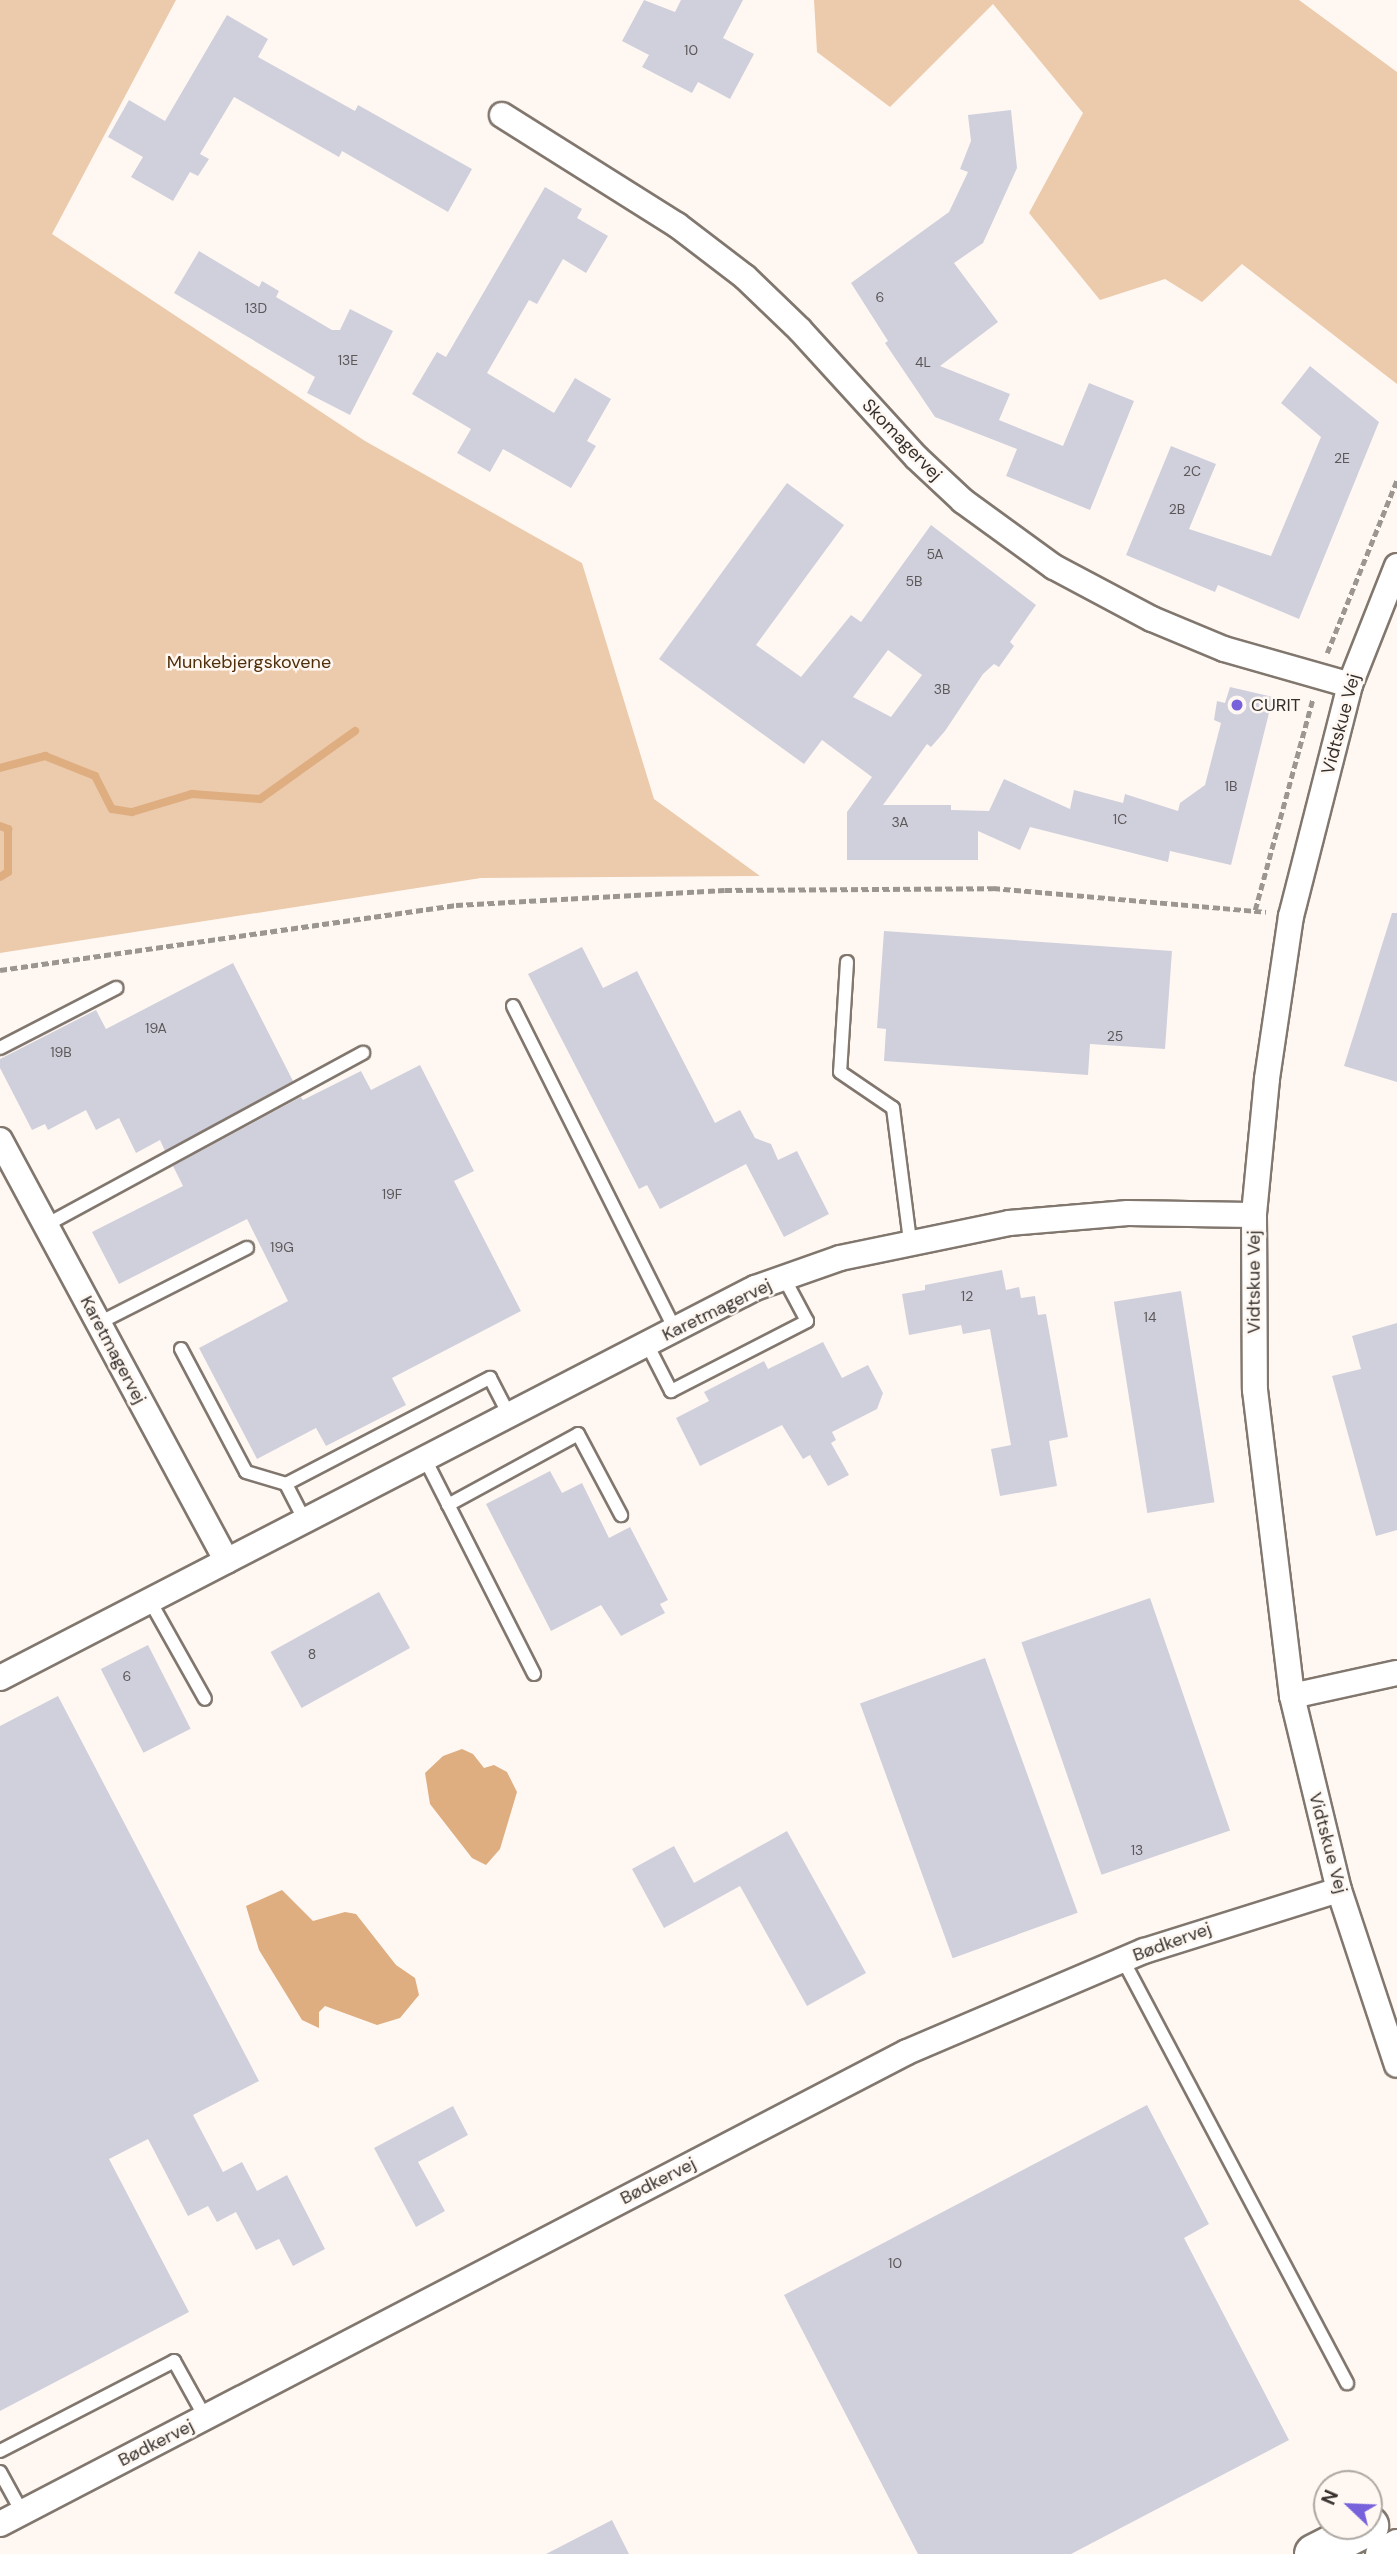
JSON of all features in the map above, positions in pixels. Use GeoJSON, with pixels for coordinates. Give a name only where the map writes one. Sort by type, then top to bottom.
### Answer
{"type":"FeatureCollection","features":[{"type":"Feature","properties":{"kind":"main road"},"geometry":{"type":"LineString","coordinates":[[1314,2554],[1342,2540]]}},
{"type":"Feature","properties":{"kind":"street","name":"Skomagervej"},"geometry":{"type":"LineString","coordinates":[[502,115],[677,225],[745,277],[800,330],[917,458],[963,501],[1054,567],[1141,614],[1224,649],[1350,685]]}},
{"type":"Feature","properties":{"kind":"street","name":"Vidtskue Vej"},"geometry":{"type":"LineString","coordinates":[[1397,566],[1350,685],[1291,916],[1266,1079],[1254,1215],[1255,1390],[1292,1696],[1339,1890],[1397,2041]]}},
{"type":"Feature","properties":{"kind":"street","name":"Karetmagervej"},"geometry":{"type":"LineString","coordinates":[[2,1148],[227,1561]]}},
{"type":"Feature","properties":{"kind":"street","name":"Karetmagervej"},"geometry":{"type":"LineString","coordinates":[[0,1678],[675,1329],[785,1278],[910,1241],[1009,1223],[1128,1213],[1254,1215]]}},
{"type":"Feature","properties":{"kind":"street"},"geometry":{"type":"LineString","coordinates":[[1292,1696],[1397,1673]]}},
{"type":"Feature","properties":{"kind":"street","name":"Bødkervej"},"geometry":{"type":"LineString","coordinates":[[0,2524],[907,2052],[1123,1960],[1339,1890]]}},
{"type":"Feature","properties":{"kind":"street","name":"Vidtskue Vej"},"geometry":{"type":"LineString","coordinates":[[1380,2002],[1397,2065]]}},
{"type":"Feature","properties":{"kind":"street"},"geometry":{"type":"LineString","coordinates":[[1382,2554],[1397,2546]]}},
{"type":"Feature","properties":{"kind":"lane"},"geometry":{"type":"LineString","coordinates":[[847,962],[840,1072],[893,1108],[910,1241]]}},
{"type":"Feature","properties":{"kind":"lane"},"geometry":{"type":"LineString","coordinates":[[0,1048],[116,988]]}},
{"type":"Feature","properties":{"kind":"lane"},"geometry":{"type":"LineString","coordinates":[[513,1006],[675,1329]]}},
{"type":"Feature","properties":{"kind":"lane"},"geometry":{"type":"LineString","coordinates":[[46,1225],[363,1053]]}},
{"type":"Feature","properties":{"kind":"lane"},"geometry":{"type":"LineString","coordinates":[[99,1324],[247,1248]]}},
{"type":"Feature","properties":{"kind":"lane"},"geometry":{"type":"LineString","coordinates":[[647,1344],[671,1391],[807,1321],[785,1278]]}},
{"type":"Feature","properties":{"kind":"lane"},"geometry":{"type":"LineString","coordinates":[[181,1349],[246,1472],[286,1484],[490,1378],[509,1415]]}},
{"type":"Feature","properties":{"kind":"lane"},"geometry":{"type":"LineString","coordinates":[[448,1504],[578,1434],[621,1515]]}},
{"type":"Feature","properties":{"kind":"lane"},"geometry":{"type":"LineString","coordinates":[[425,1459],[534,1674]]}},
{"type":"Feature","properties":{"kind":"lane"},"geometry":{"type":"LineString","coordinates":[[286,1484],[305,1521]]}},
{"type":"Feature","properties":{"kind":"lane"},"geometry":{"type":"LineString","coordinates":[[150,1601],[205,1699]]}},
{"type":"Feature","properties":{"kind":"lane"},"geometry":{"type":"LineString","coordinates":[[1123,1960],[1347,2383]]}},
{"type":"Feature","properties":{"kind":"lane"},"geometry":{"type":"LineString","coordinates":[[0,2451],[174,2361],[205,2417]]}},
{"type":"Feature","properties":{"kind":"lane"},"geometry":{"type":"LineString","coordinates":[[0,2472],[22,2512]]}},
{"type":"Feature","properties":{"kind":"path"},"geometry":{"type":"LineString","coordinates":[[0,970],[456,905],[725,890],[993,888],[1291,916]]}},
{"type":"Feature","properties":{"kind":"green space","name":"Munkebjergskovene"},"geometry":{"type":"Polygon","coordinates":[[[0,0],[176,0],[52,234],[365,441],[582,563],[654,799],[760,876],[481,878],[0,953],[0,0]]]}},
{"type":"Feature","properties":{"kind":"green space"},"geometry":{"type":"Polygon","coordinates":[[[814,0],[1299,0],[1397,72],[1397,384],[1242,264],[1202,302],[1165,279],[1100,300],[1029,213],[1083,113],[993,4],[890,107],[817,52],[814,0]]]}},
{"type":"Feature","properties":{"kind":"shaded area"},"geometry":{"type":"Polygon","coordinates":[[[462,1749],[473,1754],[484,1768],[494,1765],[507,1772],[517,1792],[500,1849],[486,1865],[472,1858],[430,1804],[425,1773],[443,1756],[462,1749]]]}},
{"type":"Feature","properties":{"kind":"shaded area"},"geometry":{"type":"Polygon","coordinates":[[[282,1890],[313,1921],[345,1912],[356,1914],[396,1965],[415,1978],[419,1995],[400,2018],[377,2025],[325,2006],[319,2012],[319,2028],[302,2020],[259,1950],[246,1906],[282,1890]]]}},
{"type":"Feature","properties":{"kind":"building"},"geometry":{"type":"Polygon","coordinates":[[[644,0],[675,12],[681,0],[743,0],[723,38],[754,54],[730,99],[698,82],[692,93],[642,67],[649,55],[622,41],[644,0]]]}},
{"type":"Feature","properties":{"kind":"building"},"geometry":{"type":"Polygon","coordinates":[[[227,15],[268,39],[258,57],[355,111],[358,105],[472,169],[448,212],[342,151],[339,157],[234,97],[200,154],[209,159],[198,176],[190,172],[173,201],[131,177],[143,157],[108,137],[129,100],[165,121],[227,15]]]}},
{"type":"Feature","properties":{"kind":"building"},"geometry":{"type":"Polygon","coordinates":[[[1011,110],[1017,168],[983,243],[954,263],[998,322],[940,366],[1010,394],[999,420],[1063,446],[1089,383],[1134,401],[1090,510],[1006,476],[1017,449],[935,417],[885,343],[888,341],[851,283],[949,212],[968,172],[960,169],[971,141],[968,115],[1011,110]]]}},
{"type":"Feature","properties":{"kind":"building"},"geometry":{"type":"Polygon","coordinates":[[[545,187],[582,209],[577,218],[608,236],[586,273],[563,259],[537,304],[529,300],[487,373],[554,413],[575,378],[611,399],[587,441],[596,446],[571,488],[503,449],[490,472],[457,453],[471,429],[412,394],[437,352],[446,357],[545,187]]]}},
{"type":"Feature","properties":{"kind":"building"},"geometry":{"type":"Polygon","coordinates":[[[199,251],[259,287],[262,281],[279,291],[276,297],[332,330],[340,330],[350,309],[393,331],[350,415],[307,393],[315,377],[174,293],[199,251]]]}},
{"type":"Feature","properties":{"kind":"building"},"geometry":{"type":"Polygon","coordinates":[[[1310,366],[1379,422],[1299,619],[1218,585],[1215,592],[1126,555],[1171,446],[1216,464],[1189,529],[1271,556],[1321,437],[1281,403],[1310,366]]]}},
{"type":"Feature","properties":{"kind":"building"},"geometry":{"type":"Polygon","coordinates":[[[787,483],[844,525],[756,645],[801,677],[851,615],[861,622],[931,525],[1036,605],[1010,642],[1014,646],[999,667],[994,664],[983,674],[945,731],[931,747],[927,744],[883,805],[951,805],[951,810],[989,811],[1004,779],[1070,809],[1074,790],[1123,803],[1125,794],[1178,811],[1180,803],[1205,785],[1221,723],[1214,720],[1217,701],[1225,703],[1230,687],[1273,697],[1231,865],[1170,851],[1168,862],[1030,827],[1020,850],[978,831],[978,860],[847,860],[847,812],[872,777],[822,740],[804,764],[659,659],[787,483]],[[888,650],[853,697],[891,717],[922,675],[888,650]]]}},
{"type":"Feature","properties":{"kind":"building"},"geometry":{"type":"Polygon","coordinates":[[[1392,913],[1397,913],[1397,1082],[1344,1066],[1392,913]]]}},
{"type":"Feature","properties":{"kind":"building"},"geometry":{"type":"Polygon","coordinates":[[[884,931],[1172,951],[1165,1049],[1090,1044],[1088,1075],[884,1061],[886,1029],[877,1028],[884,931]]]}},
{"type":"Feature","properties":{"kind":"building"},"geometry":{"type":"Polygon","coordinates":[[[582,947],[603,988],[637,971],[715,1123],[740,1110],[755,1138],[771,1144],[778,1160],[797,1151],[829,1214],[784,1237],[746,1164],[660,1209],[647,1185],[639,1189],[528,974],[582,947]]]}},
{"type":"Feature","properties":{"kind":"building"},"geometry":{"type":"Polygon","coordinates":[[[233,963],[293,1081],[165,1151],[160,1140],[136,1153],[119,1118],[96,1130],[86,1110],[48,1130],[45,1124],[32,1130],[0,1068],[0,1059],[96,1010],[106,1029],[233,963]]]}},
{"type":"Feature","properties":{"kind":"building"},"geometry":{"type":"Polygon","coordinates":[[[420,1065],[474,1171],[454,1181],[521,1311],[392,1378],[406,1405],[326,1446],[316,1428],[257,1459],[199,1348],[288,1301],[247,1219],[119,1284],[92,1232],[183,1186],[173,1166],[301,1097],[303,1100],[361,1071],[371,1090],[420,1065]]]}},
{"type":"Feature","properties":{"kind":"building"},"geometry":{"type":"Polygon","coordinates":[[[1002,1270],[1006,1290],[1019,1287],[1021,1298],[1035,1296],[1038,1315],[1046,1314],[1068,1437],[1049,1441],[1057,1486],[1000,1496],[991,1449],[1011,1445],[990,1329],[963,1334],[961,1325],[909,1335],[902,1294],[925,1290],[925,1285],[1002,1270]]]}},
{"type":"Feature","properties":{"kind":"building"},"geometry":{"type":"Polygon","coordinates":[[[1181,1291],[1214,1502],[1147,1513],[1114,1302],[1181,1291]]]}},
{"type":"Feature","properties":{"kind":"building"},"geometry":{"type":"Polygon","coordinates":[[[1397,1323],[1397,1530],[1376,1536],[1332,1376],[1361,1369],[1352,1336],[1397,1323]]]}},
{"type":"Feature","properties":{"kind":"building"},"geometry":{"type":"Polygon","coordinates":[[[823,1342],[842,1378],[868,1365],[883,1393],[877,1409],[832,1432],[836,1440],[831,1443],[849,1475],[828,1486],[810,1455],[803,1459],[782,1425],[700,1466],[676,1418],[709,1401],[704,1392],[764,1361],[768,1369],[823,1342]]]}},
{"type":"Feature","properties":{"kind":"building"},"geometry":{"type":"Polygon","coordinates":[[[550,1471],[562,1493],[582,1483],[609,1538],[630,1527],[668,1600],[660,1604],[665,1613],[621,1636],[601,1605],[551,1631],[486,1504],[550,1471]]]}},
{"type":"Feature","properties":{"kind":"building"},"geometry":{"type":"Polygon","coordinates":[[[379,1592],[410,1648],[302,1708],[271,1652],[379,1592]]]}},
{"type":"Feature","properties":{"kind":"building"},"geometry":{"type":"Polygon","coordinates":[[[1150,1598],[1230,1831],[1101,1875],[1021,1642],[1150,1598]]]}},
{"type":"Feature","properties":{"kind":"building"},"geometry":{"type":"Polygon","coordinates":[[[148,1645],[191,1729],[143,1753],[101,1669],[148,1645]]]}},
{"type":"Feature","properties":{"kind":"building"},"geometry":{"type":"Polygon","coordinates":[[[985,1658],[1078,1913],[953,1958],[860,1703],[985,1658]]]}},
{"type":"Feature","properties":{"kind":"building"},"geometry":{"type":"Polygon","coordinates":[[[58,1696],[259,2081],[193,2115],[223,2172],[242,2162],[257,2191],[287,2175],[325,2249],[293,2266],[279,2239],[256,2250],[236,2212],[217,2222],[208,2206],[188,2216],[148,2139],[109,2159],[189,2312],[0,2411],[0,1726],[58,1696]]]}},
{"type":"Feature","properties":{"kind":"building"},"geometry":{"type":"Polygon","coordinates":[[[787,1831],[866,1973],[807,2006],[740,1886],[664,1928],[632,1869],[674,1846],[694,1883],[787,1831]]]}},
{"type":"Feature","properties":{"kind":"building"},"geometry":{"type":"Polygon","coordinates":[[[1147,2105],[1209,2224],[1184,2238],[1289,2440],[1071,2554],[918,2554],[784,2295],[1147,2105]]]}},
{"type":"Feature","properties":{"kind":"building"},"geometry":{"type":"Polygon","coordinates":[[[453,2106],[468,2135],[418,2162],[445,2211],[416,2227],[374,2148],[453,2106]]]}},
{"type":"Feature","properties":{"kind":"building"},"geometry":{"type":"Polygon","coordinates":[[[612,2520],[629,2554],[546,2554],[612,2520]]]}},
{"type":"Feature","properties":{"kind":"waterway"},"geometry":{"type":"LineString","coordinates":[[0,768],[45,756],[95,776],[112,809],[132,812],[192,794],[260,799],[355,731]]}},
{"type":"Feature","properties":{"kind":"waterway"},"geometry":{"type":"LineString","coordinates":[[0,826],[8,829],[8,872],[0,877]]}},
{"type":"Feature","properties":{"kind":"place","name":"CURIT"},"geometry":{"type":"Point","coordinates":[1237,705]}}]}
